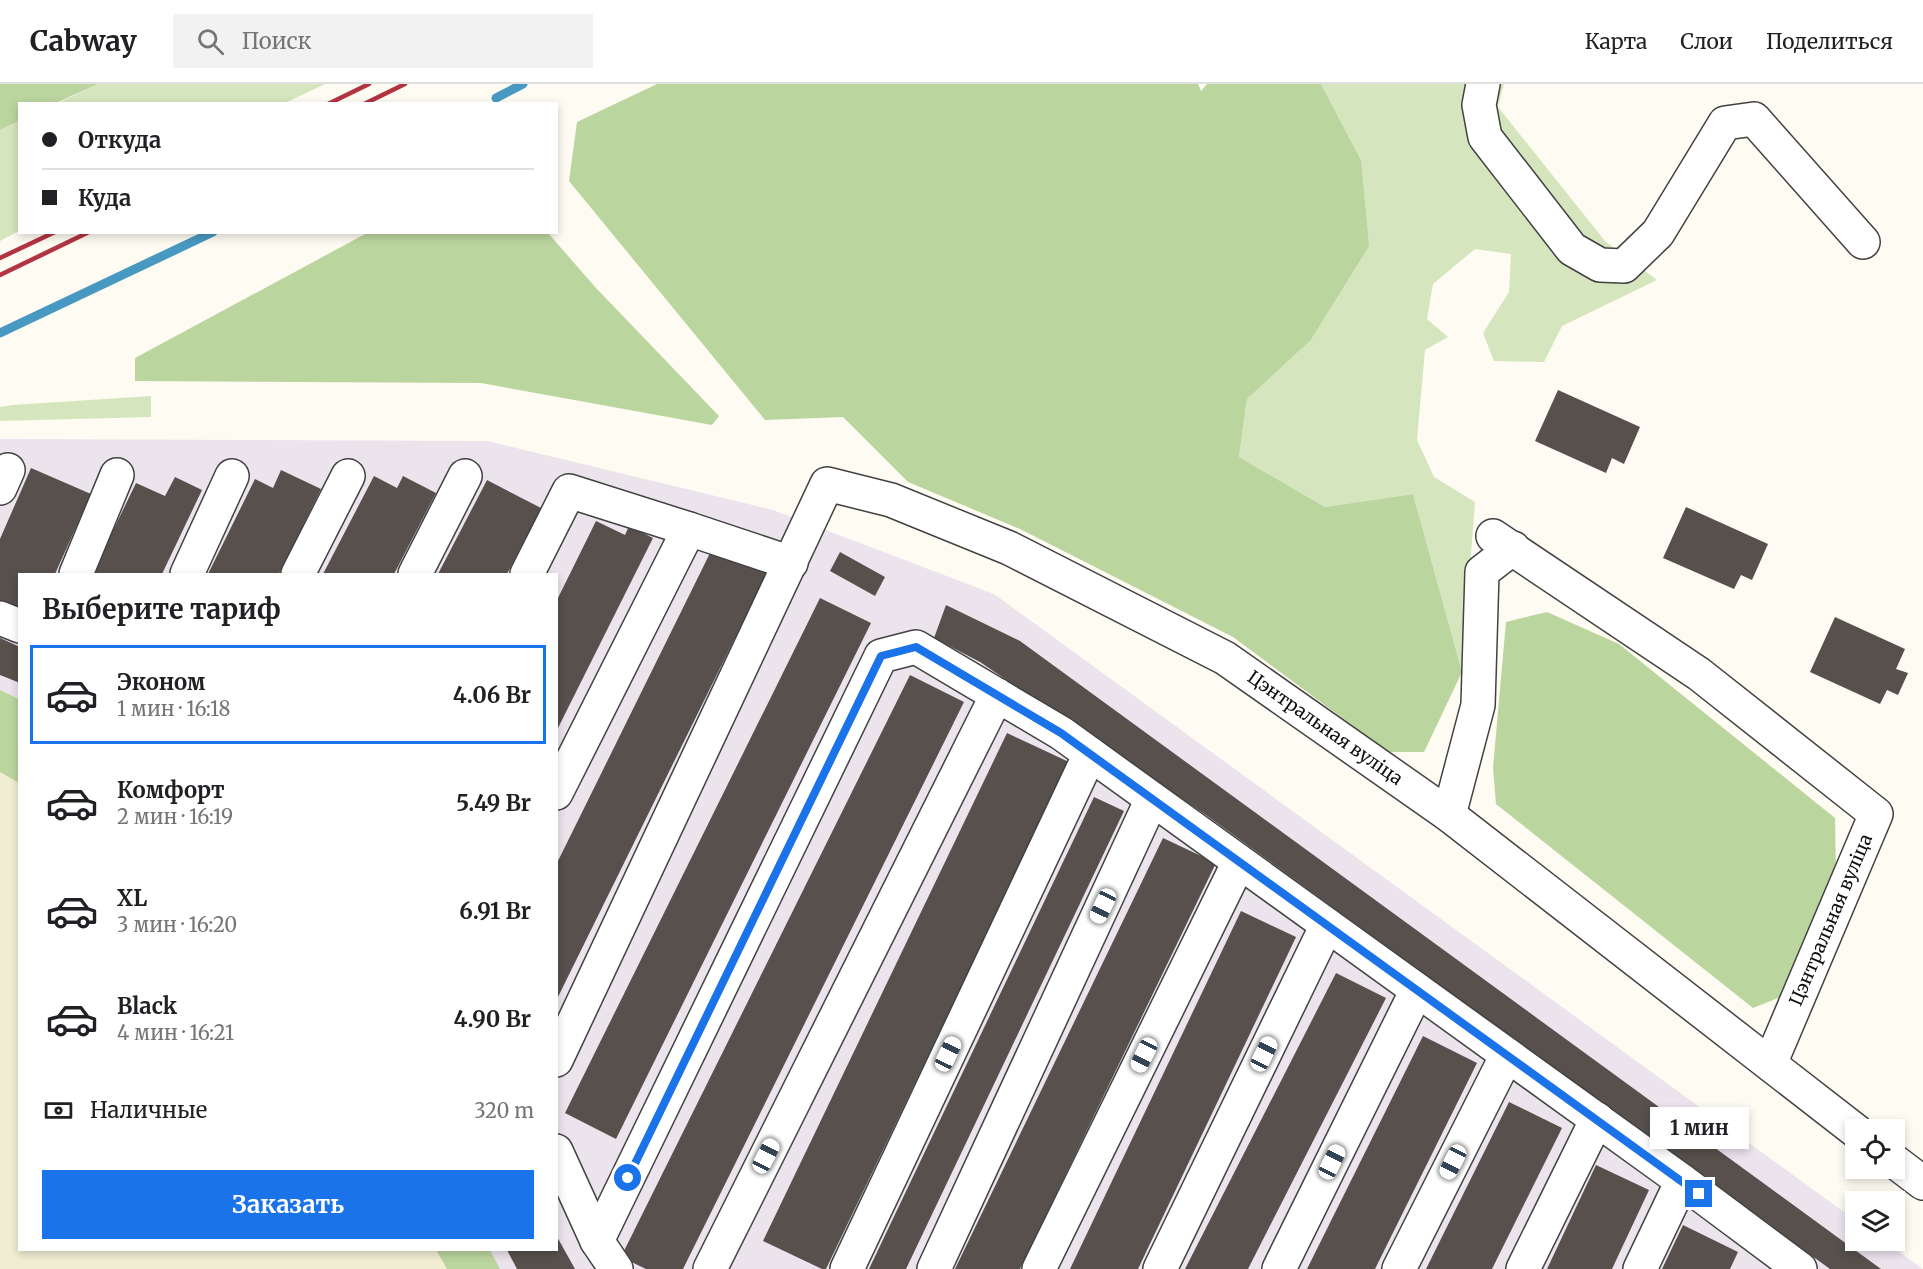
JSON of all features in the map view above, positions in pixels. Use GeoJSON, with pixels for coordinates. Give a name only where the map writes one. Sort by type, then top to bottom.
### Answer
{"type":"FeatureCollection","features":[{"type":"Feature","properties":{"kind":"street"},"geometry":{"type":"LineString","coordinates":[[1484,84],[1479,105],[1485,137],[1572,249],[1600,265],[1624,266],[1658,233],[1725,123],[1754,119],[1863,242]]}},
{"type":"Feature","properties":{"kind":"street"},"geometry":{"type":"LineString","coordinates":[[76,573],[117,475]]}},
{"type":"Feature","properties":{"kind":"street"},"geometry":{"type":"LineString","coordinates":[[187,573],[232,476]]}},
{"type":"Feature","properties":{"kind":"street"},"geometry":{"type":"LineString","coordinates":[[299,573],[348,476]]}},
{"type":"Feature","properties":{"kind":"street"},"geometry":{"type":"LineString","coordinates":[[416,573],[465,476]]}},
{"type":"Feature","properties":{"kind":"street","name":"Цэнтральная вуліца"},"geometry":{"type":"LineString","coordinates":[[791,563],[827,484],[891,500],[1009,548],[1224,658],[1449,815],[1845,1122]]}},
{"type":"Feature","properties":{"kind":"street"},"geometry":{"type":"LineString","coordinates":[[528,573],[569,491],[791,563],[558,1056]]}},
{"type":"Feature","properties":{"kind":"street"},"geometry":{"type":"LineString","coordinates":[[558,789],[689,529]]}},
{"type":"Feature","properties":{"kind":"street","name":"Цэнтральная вуліца"},"geometry":{"type":"LineString","coordinates":[[1449,815],[1478,705],[1482,572],[1503,542],[1699,674],[1876,814],[1770,1064]]}},
{"type":"Feature","properties":{"kind":"street"},"geometry":{"type":"LineString","coordinates":[[0,618],[18,625]]}},
{"type":"Feature","properties":{"kind":"street"},"geometry":{"type":"LineString","coordinates":[[597,1241],[881,656],[916,647],[1061,733],[1682,1181],[1762,1257],[1800,1269]]}},
{"type":"Feature","properties":{"kind":"street"},"geometry":{"type":"LineString","coordinates":[[721,1266],[997,695]]}},
{"type":"Feature","properties":{"kind":"street"},"geometry":{"type":"LineString","coordinates":[[847,1269],[1089,754]]}},
{"type":"Feature","properties":{"kind":"street"},"geometry":{"type":"LineString","coordinates":[[934,1269],[1152,799]]}},
{"type":"Feature","properties":{"kind":"street"},"geometry":{"type":"LineString","coordinates":[[1039,1269],[1239,862]]}},
{"type":"Feature","properties":{"kind":"street"},"geometry":{"type":"LineString","coordinates":[[1160,1269],[1327,925]]}},
{"type":"Feature","properties":{"kind":"street"},"geometry":{"type":"LineString","coordinates":[[1279,1269],[1417,990]]}},
{"type":"Feature","properties":{"kind":"street"},"geometry":{"type":"LineString","coordinates":[[1399,1269],[1507,1055]]}},
{"type":"Feature","properties":{"kind":"street"},"geometry":{"type":"LineString","coordinates":[[1523,1269],[1597,1119]]}},
{"type":"Feature","properties":{"kind":"street"},"geometry":{"type":"LineString","coordinates":[[558,1155],[597,1241],[616,1269]]}},
{"type":"Feature","properties":{"kind":"street"},"geometry":{"type":"LineString","coordinates":[[1905,1169],[1923,1183]]}},
{"type":"Feature","properties":{"kind":"street"},"geometry":{"type":"LineString","coordinates":[[1640,1269],[1682,1181]]}},
{"type":"Feature","properties":{"kind":"shaded area"},"geometry":{"type":"Polygon","coordinates":[[[0,439],[487,441],[773,510],[994,594],[1845,1213],[1845,1251],[1898,1251],[1923,1269],[500,1269],[491,1251],[558,1251],[558,573],[18,573],[18,699],[0,690],[0,439]]]}},
{"type":"Feature","properties":{"kind":"shaded area"},"geometry":{"type":"Polygon","coordinates":[[[0,772],[18,782],[18,1251],[437,1251],[447,1269],[0,1269],[0,772]]]}},
{"type":"Feature","properties":{"kind":"green space"},"geometry":{"type":"Polygon","coordinates":[[[0,84],[98,84],[58,102],[18,102],[18,121],[0,130],[0,84]]]}},
{"type":"Feature","properties":{"kind":"green space"},"geometry":{"type":"Polygon","coordinates":[[[98,84],[325,84],[287,102],[60,102],[98,84]]]}},
{"type":"Feature","properties":{"kind":"green space"},"geometry":{"type":"Polygon","coordinates":[[[657,84],[1198,84],[1201,91],[1207,84],[1321,84],[1361,160],[1369,246],[1310,341],[1247,399],[1239,457],[1325,507],[1413,494],[1462,672],[1424,752],[1388,752],[1233,637],[1020,529],[908,482],[843,417],[765,420],[569,181],[577,122],[657,84]]]}},
{"type":"Feature","properties":{"kind":"green space"},"geometry":{"type":"Polygon","coordinates":[[[1321,84],[1504,84],[1498,107],[1605,241],[1657,280],[1562,326],[1544,362],[1494,361],[1483,333],[1509,292],[1511,254],[1475,249],[1433,284],[1427,319],[1448,337],[1425,350],[1417,440],[1434,477],[1475,502],[1462,672],[1413,494],[1325,507],[1239,457],[1247,399],[1310,341],[1361,160],[1321,84]]]}},
{"type":"Feature","properties":{"kind":"green space"},"geometry":{"type":"Polygon","coordinates":[[[18,121],[18,232],[0,241],[0,130],[18,121]]]}},
{"type":"Feature","properties":{"kind":"green space"},"geometry":{"type":"Polygon","coordinates":[[[365,234],[549,234],[596,288],[719,416],[712,425],[481,383],[135,381],[135,358],[365,234]]]}},
{"type":"Feature","properties":{"kind":"green space"},"geometry":{"type":"Polygon","coordinates":[[[151,396],[151,417],[0,421],[0,407],[151,396]]]}},
{"type":"Feature","properties":{"kind":"green space"},"geometry":{"type":"Polygon","coordinates":[[[1547,612],[1619,644],[1835,818],[1836,876],[1786,995],[1753,1008],[1496,804],[1493,768],[1506,622],[1547,612]]]}},
{"type":"Feature","properties":{"kind":"green space"},"geometry":{"type":"Polygon","coordinates":[[[0,690],[18,699],[18,782],[0,772],[0,690]]]}},
{"type":"Feature","properties":{"kind":"green space"},"geometry":{"type":"Polygon","coordinates":[[[437,1251],[491,1251],[500,1269],[447,1269],[437,1251]]]}},
{"type":"Feature","properties":{"kind":"building"},"geometry":{"type":"Polygon","coordinates":[[[1558,390],[1640,427],[1624,464],[1612,458],[1606,473],[1535,441],[1558,390]]]}},
{"type":"Feature","properties":{"kind":"building"},"geometry":{"type":"Polygon","coordinates":[[[31,468],[91,494],[55,573],[18,573],[18,609],[0,602],[0,539],[31,468]]]}},
{"type":"Feature","properties":{"kind":"building"},"geometry":{"type":"Polygon","coordinates":[[[281,470],[321,489],[279,573],[208,573],[255,479],[273,488],[281,470]]]}},
{"type":"Feature","properties":{"kind":"building"},"geometry":{"type":"Polygon","coordinates":[[[374,476],[397,488],[403,476],[436,493],[395,573],[324,573],[374,476]]]}},
{"type":"Feature","properties":{"kind":"building"},"geometry":{"type":"Polygon","coordinates":[[[175,477],[202,490],[162,573],[92,573],[136,483],[165,496],[175,477]]]}},
{"type":"Feature","properties":{"kind":"building"},"geometry":{"type":"Polygon","coordinates":[[[487,480],[541,508],[508,573],[439,573],[487,480]]]}},
{"type":"Feature","properties":{"kind":"building"},"geometry":{"type":"Polygon","coordinates":[[[1686,507],[1768,544],[1752,580],[1741,575],[1734,589],[1663,558],[1686,507]]]}},
{"type":"Feature","properties":{"kind":"building"},"geometry":{"type":"Polygon","coordinates":[[[596,521],[625,535],[629,526],[653,538],[558,728],[558,598],[596,521]]]}},
{"type":"Feature","properties":{"kind":"building"},"geometry":{"type":"Polygon","coordinates":[[[714,545],[768,571],[558,997],[558,861],[714,545]]]}},
{"type":"Feature","properties":{"kind":"building"},"geometry":{"type":"Polygon","coordinates":[[[840,552],[885,577],[875,596],[830,571],[840,552]]]}},
{"type":"Feature","properties":{"kind":"building"},"geometry":{"type":"Polygon","coordinates":[[[820,598],[871,623],[616,1139],[565,1113],[820,598]]]}},
{"type":"Feature","properties":{"kind":"building"},"geometry":{"type":"Polygon","coordinates":[[[946,605],[1020,641],[1845,1243],[1845,1251],[1856,1251],[1881,1269],[1830,1269],[1206,815],[980,662],[934,638],[946,605]]]}},
{"type":"Feature","properties":{"kind":"building"},"geometry":{"type":"Polygon","coordinates":[[[1835,617],[1905,649],[1896,669],[1908,673],[1898,695],[1887,690],[1880,704],[1810,672],[1835,617]]]}},
{"type":"Feature","properties":{"kind":"building"},"geometry":{"type":"Polygon","coordinates":[[[0,638],[18,646],[18,682],[0,675],[0,638]]]}},
{"type":"Feature","properties":{"kind":"building"},"geometry":{"type":"Polygon","coordinates":[[[910,675],[964,702],[683,1269],[646,1269],[621,1257],[910,675]]]}},
{"type":"Feature","properties":{"kind":"building"},"geometry":{"type":"Polygon","coordinates":[[[1007,733],[1069,762],[826,1269],[822,1269],[763,1241],[1007,733]]]}},
{"type":"Feature","properties":{"kind":"building"},"geometry":{"type":"Polygon","coordinates":[[[1094,797],[1124,811],[906,1269],[869,1269],[1094,797]]]}},
{"type":"Feature","properties":{"kind":"building"},"geometry":{"type":"Polygon","coordinates":[[[1163,838],[1216,863],[1020,1269],[955,1269],[1163,838]]]}},
{"type":"Feature","properties":{"kind":"building"},"geometry":{"type":"Polygon","coordinates":[[[1241,911],[1296,937],[1138,1269],[1070,1269],[1241,911]]]}},
{"type":"Feature","properties":{"kind":"building"},"geometry":{"type":"Polygon","coordinates":[[[1336,973],[1386,998],[1248,1269],[1185,1269],[1336,973]]]}},
{"type":"Feature","properties":{"kind":"building"},"geometry":{"type":"Polygon","coordinates":[[[1423,1036],[1477,1063],[1375,1269],[1307,1269],[1423,1036]]]}},
{"type":"Feature","properties":{"kind":"building"},"geometry":{"type":"Polygon","coordinates":[[[1509,1102],[1562,1128],[1492,1269],[1426,1269],[1509,1102]]]}},
{"type":"Feature","properties":{"kind":"building"},"geometry":{"type":"Polygon","coordinates":[[[1596,1165],[1649,1190],[1612,1269],[1547,1269],[1596,1165]]]}},
{"type":"Feature","properties":{"kind":"building"},"geometry":{"type":"Polygon","coordinates":[[[1683,1225],[1738,1252],[1730,1269],[1662,1269],[1683,1225]]]}},
{"type":"Feature","properties":{"kind":"building"},"geometry":{"type":"Polygon","coordinates":[[[558,1239],[575,1269],[517,1269],[508,1251],[558,1251],[558,1239]]]}},
{"type":"Feature","properties":{"kind":"waterway"},"geometry":{"type":"LineString","coordinates":[[496,98],[523,84]]}},
{"type":"Feature","properties":{"kind":"waterway"},"geometry":{"type":"LineString","coordinates":[[0,333],[209,234]]}},
{"type":"Feature","properties":{"kind":"railway"},"geometry":{"type":"LineString","coordinates":[[332,102],[369,84]]}},
{"type":"Feature","properties":{"kind":"railway"},"geometry":{"type":"LineString","coordinates":[[368,102],[405,84]]}},
{"type":"Feature","properties":{"kind":"railway"},"geometry":{"type":"LineString","coordinates":[[0,258],[51,234]]}},
{"type":"Feature","properties":{"kind":"railway"},"geometry":{"type":"LineString","coordinates":[[0,275],[85,234]]}},
{"type":"Feature","properties":{"kind":"route"},"geometry":{"type":"LineString","coordinates":[[628,1178],[881,656],[916,647],[1061,733],[1699,1194]]}}]}
